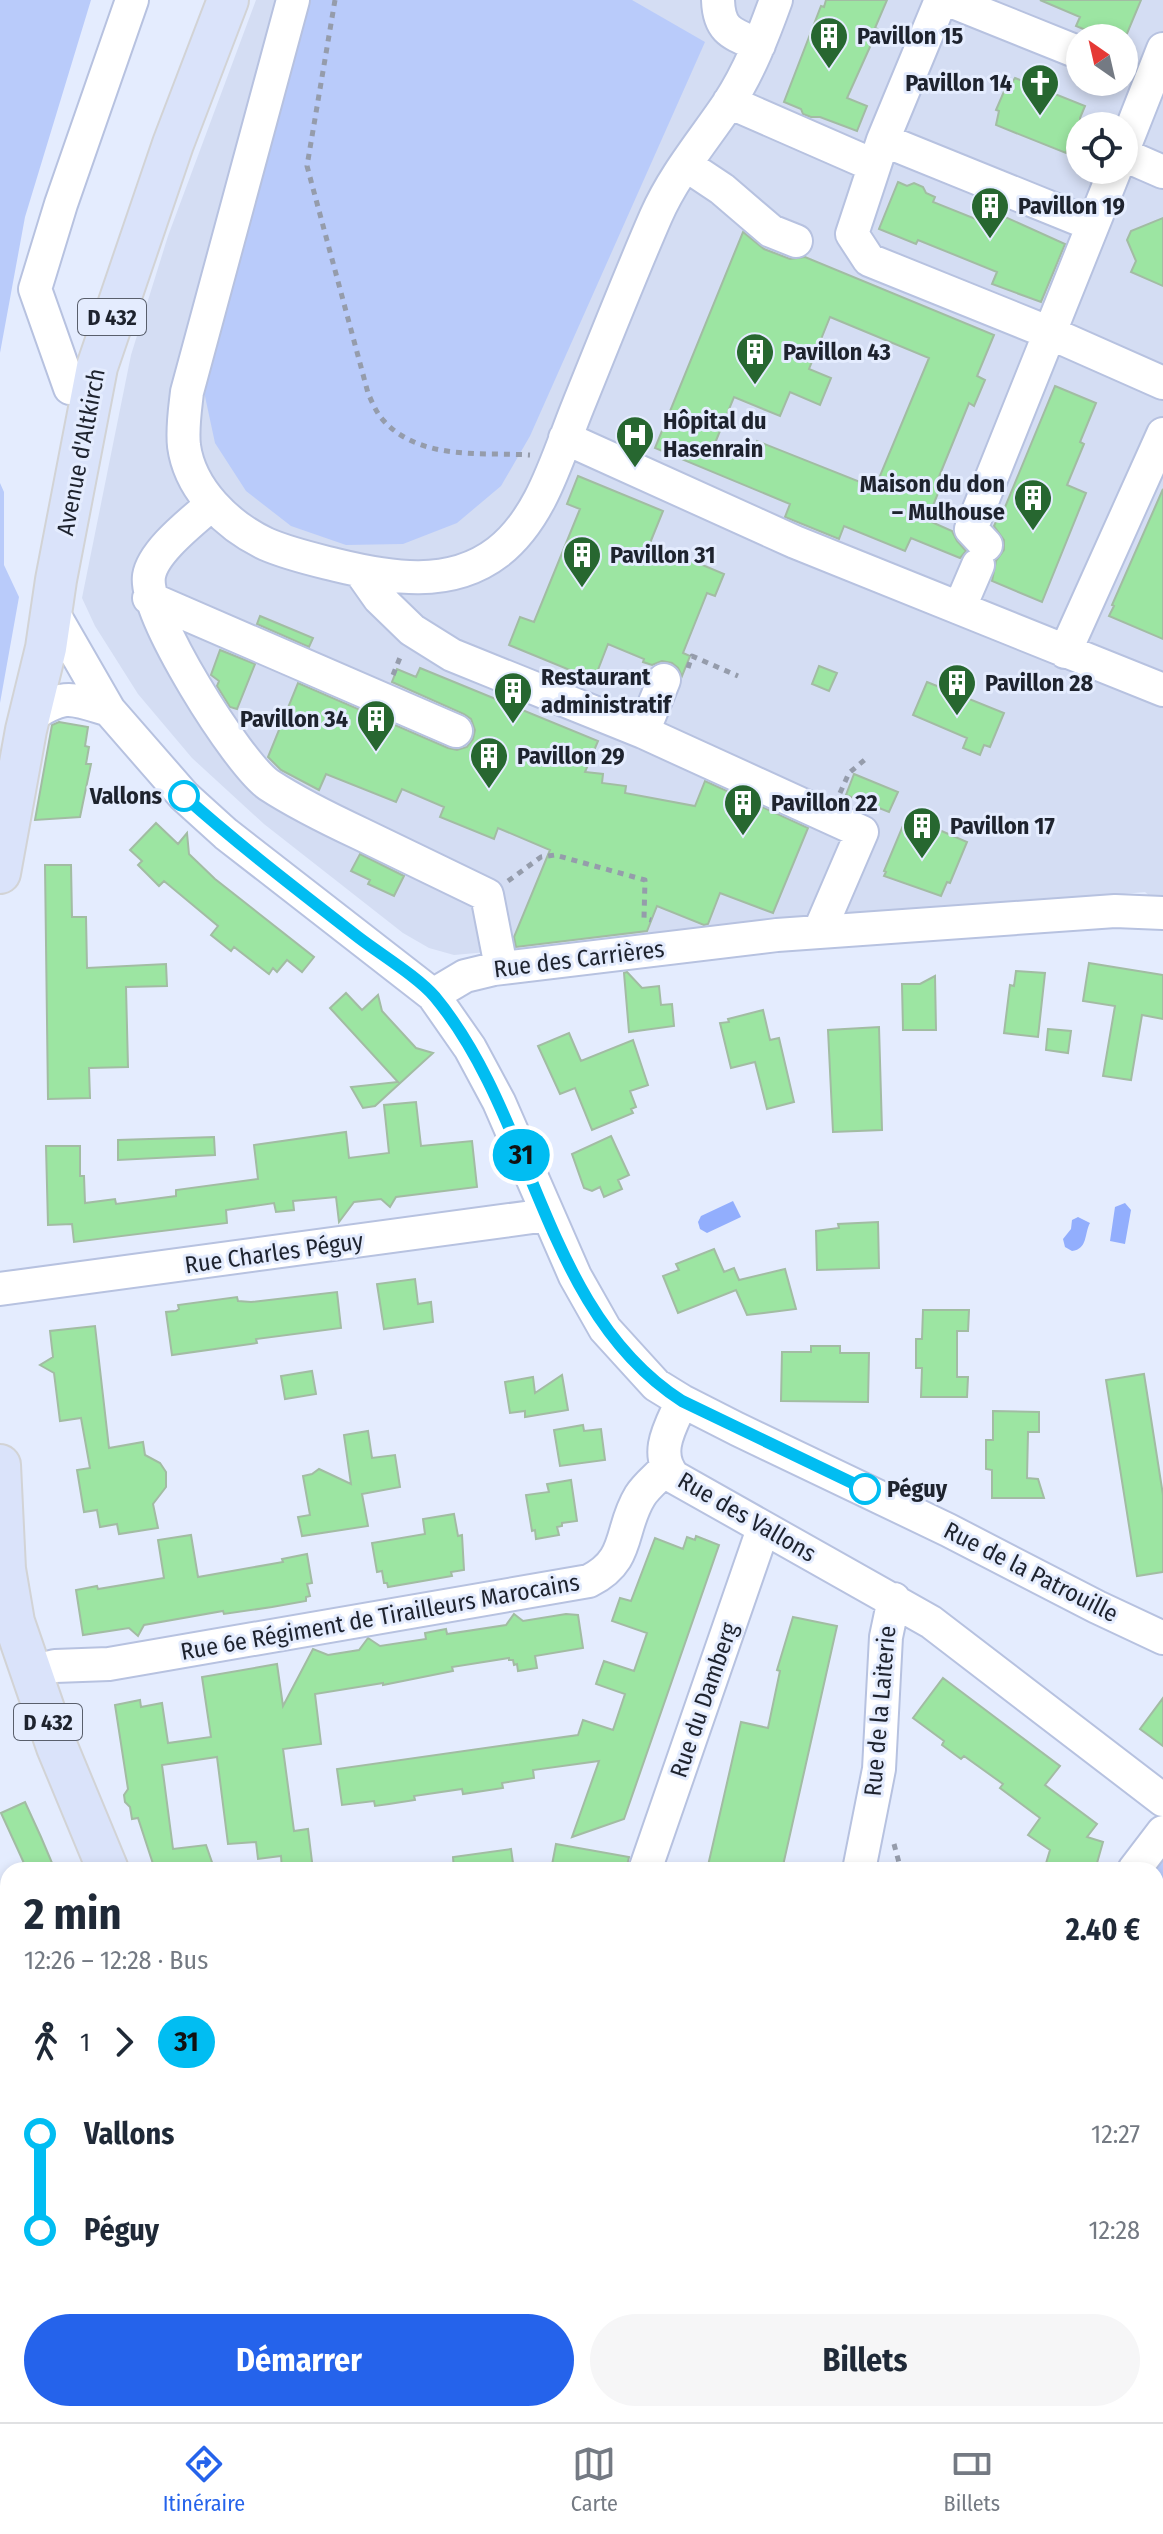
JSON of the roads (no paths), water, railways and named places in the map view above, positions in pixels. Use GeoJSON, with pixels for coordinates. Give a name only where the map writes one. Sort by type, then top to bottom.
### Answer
{"type":"FeatureCollection","features":[{"type":"Feature","properties":{"kind":"main road","name":"Avenue d'Altkirch"},"geometry":{"type":"LineString","coordinates":[[0,873],[29,717],[60,641],[94,382],[106,335],[228,0]]}},
{"type":"Feature","properties":{"kind":"main road","name":"D 432"},"geometry":{"type":"LineString","coordinates":[[0,1465],[5,1569],[14,1622],[57,1747],[105,1862]]}},
{"type":"Feature","properties":{"kind":"street"},"geometry":{"type":"LineString","coordinates":[[70,388],[35,289],[132,0]]}},
{"type":"Feature","properties":{"kind":"street"},"geometry":{"type":"LineString","coordinates":[[293,0],[187,392],[184,447],[189,465],[212,504],[234,525],[292,554],[360,571],[405,578],[453,574],[476,566],[498,552],[531,515],[664,198],[729,102],[759,45],[776,0]]}},
{"type":"Feature","properties":{"kind":"street"},"geometry":{"type":"LineString","coordinates":[[718,0],[722,23],[729,32],[759,45]]}},
{"type":"Feature","properties":{"kind":"street"},"geometry":{"type":"LineString","coordinates":[[941,0],[878,153],[852,234],[869,260],[1050,333],[1163,383]]}},
{"type":"Feature","properties":{"kind":"street"},"geometry":{"type":"LineString","coordinates":[[948,0],[1066,47]]}},
{"type":"Feature","properties":{"kind":"street"},"geometry":{"type":"LineString","coordinates":[[1138,75],[1163,49]]}},
{"type":"Feature","properties":{"kind":"street"},"geometry":{"type":"LineString","coordinates":[[729,102],[1093,225]]}},
{"type":"Feature","properties":{"kind":"street"},"geometry":{"type":"LineString","coordinates":[[1138,161],[1163,172]]}},
{"type":"Feature","properties":{"kind":"street"},"geometry":{"type":"LineString","coordinates":[[686,165],[722,189],[771,231],[796,241]]}},
{"type":"Feature","properties":{"kind":"street"},"geometry":{"type":"LineString","coordinates":[[960,607],[982,555],[971,529],[1109,184]]}},
{"type":"Feature","properties":{"kind":"street"},"geometry":{"type":"LineString","coordinates":[[1065,652],[1163,434]]}},
{"type":"Feature","properties":{"kind":"street"},"geometry":{"type":"LineString","coordinates":[[561,448],[1163,690]]}},
{"type":"Feature","properties":{"kind":"street"},"geometry":{"type":"LineString","coordinates":[[212,504],[160,553],[149,575],[149,598],[181,667],[225,732],[265,783],[309,809],[487,895],[501,967]]}},
{"type":"Feature","properties":{"kind":"street"},"geometry":{"type":"LineString","coordinates":[[360,571],[379,598],[413,631],[452,655],[643,732],[862,832],[819,932]]}},
{"type":"Feature","properties":{"kind":"street"},"geometry":{"type":"LineString","coordinates":[[149,598],[456,731]]}},
{"type":"Feature","properties":{"kind":"street"},"geometry":{"type":"LineString","coordinates":[[60,641],[109,710],[184,796],[226,834],[433,995],[470,1048],[499,1102],[575,1276],[605,1329],[656,1385],[682,1401]]}},
{"type":"Feature","properties":{"kind":"street"},"geometry":{"type":"LineString","coordinates":[[643,732],[676,673]]}},
{"type":"Feature","properties":{"kind":"street"},"geometry":{"type":"LineString","coordinates":[[29,717],[50,703],[69,698],[109,710]]}},
{"type":"Feature","properties":{"kind":"street","name":"Rue des Carrières"},"geometry":{"type":"LineString","coordinates":[[433,995],[465,976],[501,967],[819,932],[1115,911],[1163,913]]}},
{"type":"Feature","properties":{"kind":"street","name":"Rue Charles Péguy"},"geometry":{"type":"LineString","coordinates":[[0,1289],[547,1215]]}},
{"type":"Feature","properties":{"kind":"street","name":"Rue des Vallons"},"geometry":{"type":"LineString","coordinates":[[682,1401],[665,1441],[663,1454],[666,1468],[674,1477],[931,1622],[1163,1800]]}},
{"type":"Feature","properties":{"kind":"street","name":"Rue de la Patrouille"},"geometry":{"type":"LineString","coordinates":[[682,1401],[1163,1638]]}},
{"type":"Feature","properties":{"kind":"street","name":"Rue 6e Régiment de Tirailleurs Marocains"},"geometry":{"type":"LineString","coordinates":[[31,1672],[55,1666],[109,1664],[589,1581],[606,1573],[616,1561],[640,1496],[666,1468]]}},
{"type":"Feature","properties":{"kind":"street","name":"Rue du Damberg"},"geometry":{"type":"LineString","coordinates":[[648,1862],[763,1529]]}},
{"type":"Feature","properties":{"kind":"street","name":"Rue de la Laiterie"},"geometry":{"type":"LineString","coordinates":[[861,1862],[879,1769],[886,1637],[894,1599]]}},
{"type":"Feature","properties":{"kind":"street"},"geometry":{"type":"LineString","coordinates":[[1140,1862],[1163,1832]]}},
{"type":"Feature","properties":{"kind":"water"},"geometry":{"type":"Polygon","coordinates":[[[733,1201],[741,1217],[707,1233],[700,1229],[698,1222],[701,1216],[733,1201]]]}},
{"type":"Feature","properties":{"kind":"water"},"geometry":{"type":"Polygon","coordinates":[[[1125,1203],[1131,1210],[1125,1244],[1110,1241],[1115,1207],[1125,1203]]]}},
{"type":"Feature","properties":{"kind":"water"},"geometry":{"type":"Polygon","coordinates":[[[1078,1217],[1090,1223],[1083,1244],[1072,1251],[1065,1247],[1063,1239],[1071,1229],[1072,1220],[1078,1217]]]}},
{"type":"Feature","properties":{"kind":"place","name":"Pavillon 15"},"geometry":{"type":"Point","coordinates":[829,70]}},
{"type":"Feature","properties":{"kind":"place","name":"Pavillon 14"},"geometry":{"type":"Point","coordinates":[1040,117]}},
{"type":"Feature","properties":{"kind":"place","name":"Pavillon 19"},"geometry":{"type":"Point","coordinates":[990,240]}},
{"type":"Feature","properties":{"kind":"place","name":"Pavillon 43"},"geometry":{"type":"Point","coordinates":[755,386]}},
{"type":"Feature","properties":{"kind":"place","name":"Hôpital du Hasenrain"},"geometry":{"type":"Point","coordinates":[635,469]}},
{"type":"Feature","properties":{"kind":"place","name":"Maison du don – Mulhouse"},"geometry":{"type":"Point","coordinates":[1033,532]}},
{"type":"Feature","properties":{"kind":"place","name":"Pavillon 31"},"geometry":{"type":"Point","coordinates":[582,589]}},
{"type":"Feature","properties":{"kind":"place","name":"Pavillon 28"},"geometry":{"type":"Point","coordinates":[957,717]}},
{"type":"Feature","properties":{"kind":"place","name":"Restaurant administratif"},"geometry":{"type":"Point","coordinates":[513,725]}},
{"type":"Feature","properties":{"kind":"place","name":"Pavillon 34"},"geometry":{"type":"Point","coordinates":[376,753]}},
{"type":"Feature","properties":{"kind":"place","name":"Pavillon 29"},"geometry":{"type":"Point","coordinates":[489,790]}},
{"type":"Feature","properties":{"kind":"place","name":"Vallons"},"geometry":{"type":"Point","coordinates":[184,796]}},
{"type":"Feature","properties":{"kind":"place","name":"Pavillon 22"},"geometry":{"type":"Point","coordinates":[743,837]}},
{"type":"Feature","properties":{"kind":"place","name":"Pavillon 17"},"geometry":{"type":"Point","coordinates":[922,860]}},
{"type":"Feature","properties":{"kind":"place","name":"Péguy"},"geometry":{"type":"Point","coordinates":[865,1489]}}]}
